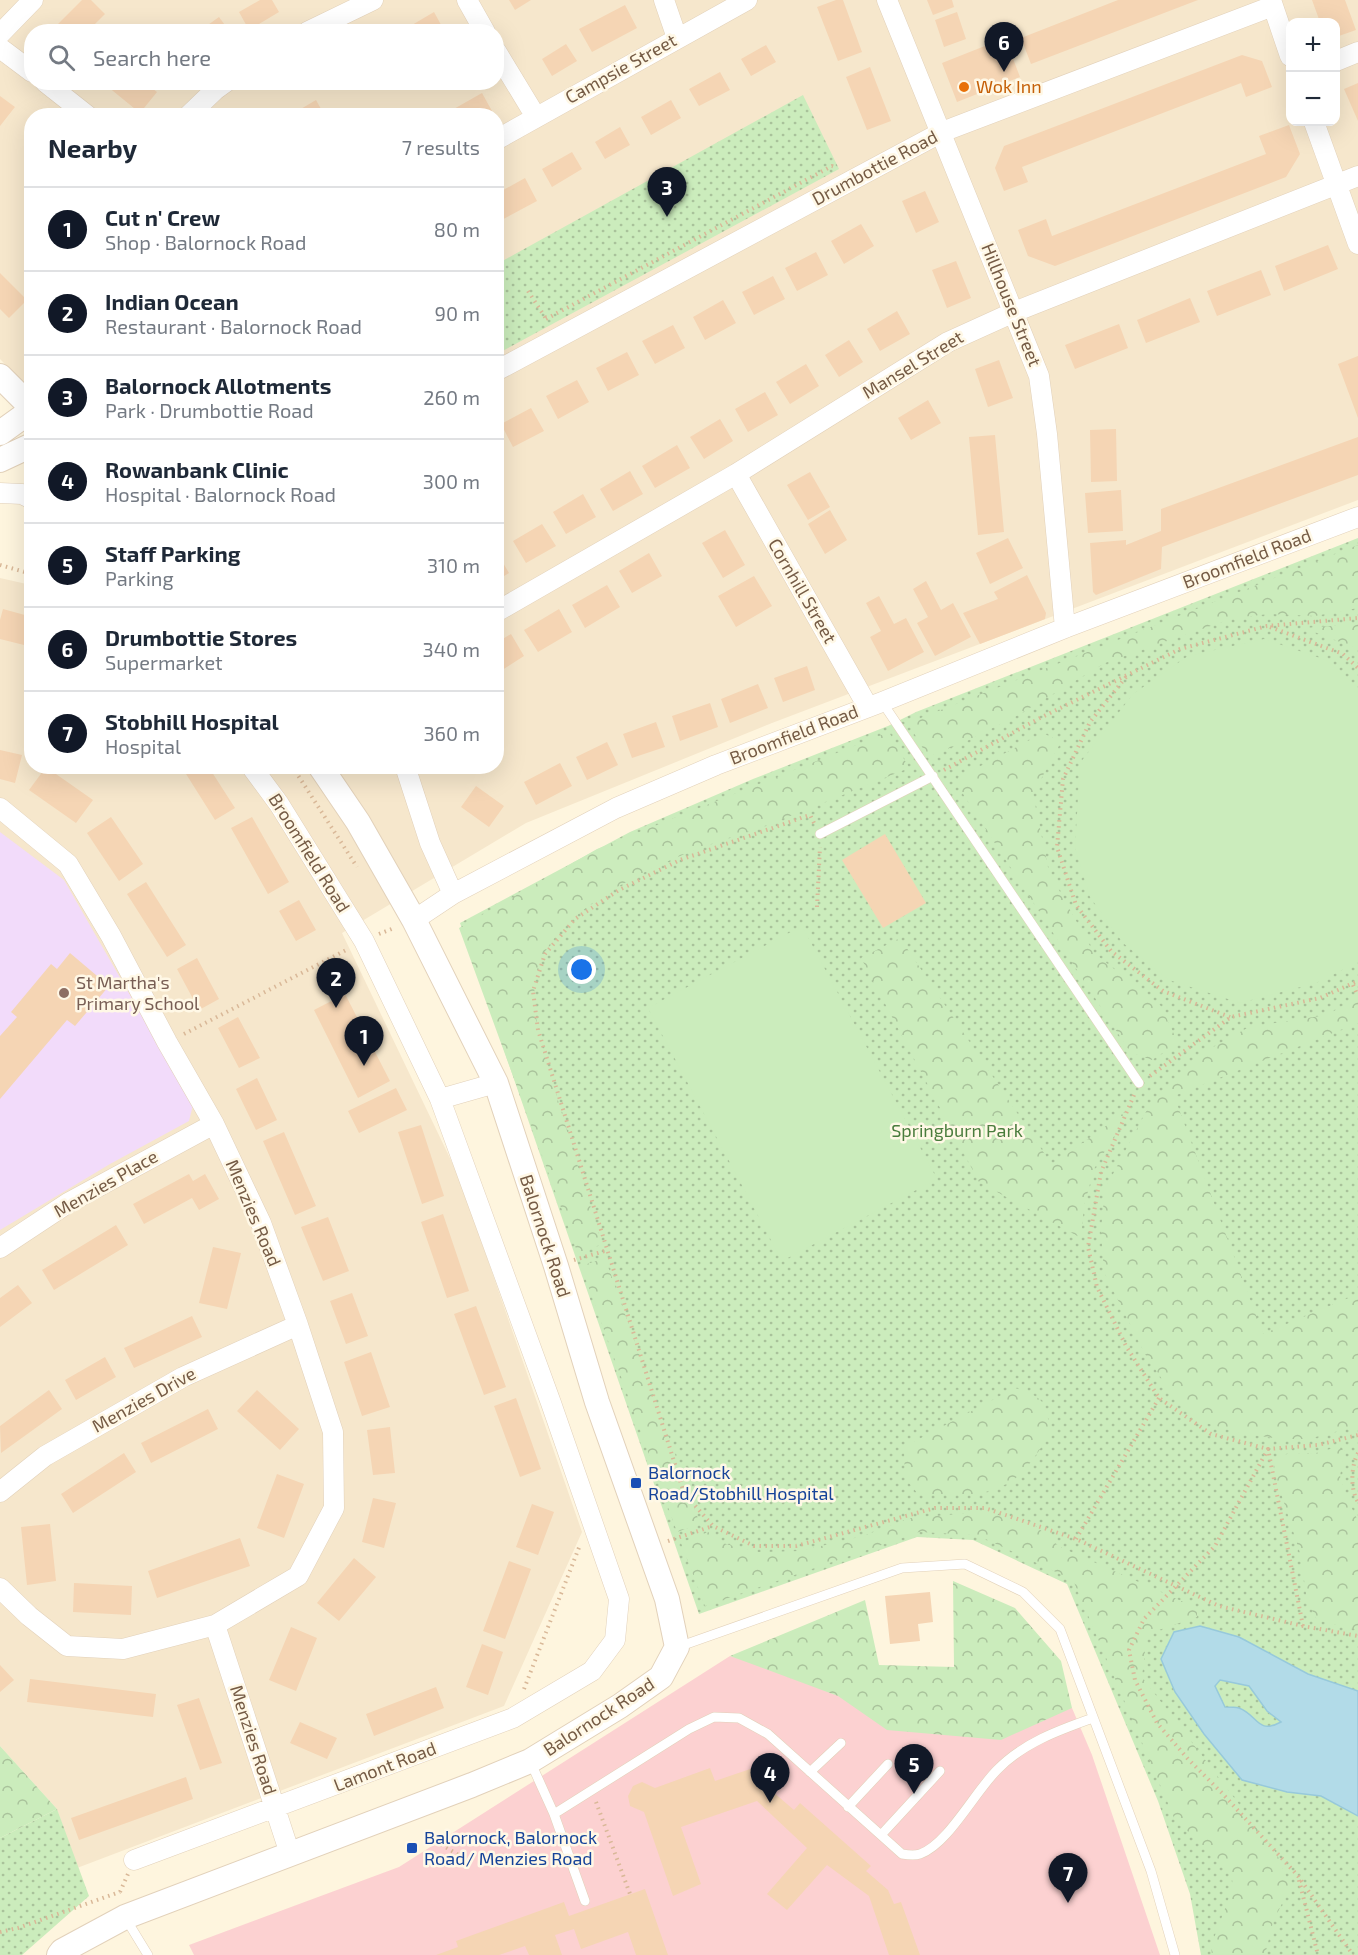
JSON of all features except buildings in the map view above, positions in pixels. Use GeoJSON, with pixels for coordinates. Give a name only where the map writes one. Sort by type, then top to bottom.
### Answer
{"type":"FeatureCollection","features":[{"type":"Feature","properties":{"kind":"street"},"geometry":{"type":"LineString","coordinates":[[0,34],[33,0]]}},
{"type":"Feature","properties":{"kind":"street"},"geometry":{"type":"LineString","coordinates":[[324,24],[373,0]]}},
{"type":"Feature","properties":{"kind":"street"},"geometry":{"type":"LineString","coordinates":[[467,0],[480,24]]}},
{"type":"Feature","properties":{"kind":"street"},"geometry":{"type":"LineString","coordinates":[[664,0],[677,38]]}},
{"type":"Feature","properties":{"kind":"street","name":"Campsie Street"},"geometry":{"type":"LineString","coordinates":[[504,135],[747,0]]}},
{"type":"Feature","properties":{"kind":"street","name":"Hillhouse Street"},"geometry":{"type":"LineString","coordinates":[[887,0],[1039,376],[1047,434],[1065,628]]}},
{"type":"Feature","properties":{"kind":"street"},"geometry":{"type":"LineString","coordinates":[[1272,3],[1286,44]]}},
{"type":"Feature","properties":{"kind":"street","name":"Drumbottie Road"},"geometry":{"type":"LineString","coordinates":[[504,367],[942,132],[1272,3]]}},
{"type":"Feature","properties":{"kind":"street"},"geometry":{"type":"LineString","coordinates":[[0,48],[24,66]]}},
{"type":"Feature","properties":{"kind":"street"},"geometry":{"type":"LineString","coordinates":[[1340,59],[1358,52]]}},
{"type":"Feature","properties":{"kind":"street"},"geometry":{"type":"LineString","coordinates":[[504,64],[536,117]]}},
{"type":"Feature","properties":{"kind":"street"},"geometry":{"type":"LineString","coordinates":[[55,90],[78,108]]}},
{"type":"Feature","properties":{"kind":"street"},"geometry":{"type":"LineString","coordinates":[[196,108],[215,90]]}},
{"type":"Feature","properties":{"kind":"street"},"geometry":{"type":"LineString","coordinates":[[1315,126],[1358,244]]}},
{"type":"Feature","properties":{"kind":"street","name":"Mansel Street"},"geometry":{"type":"LineString","coordinates":[[504,607],[736,474],[948,342],[1014,312],[1358,176]]}},
{"type":"Feature","properties":{"kind":"street"},"geometry":{"type":"LineString","coordinates":[[0,376],[24,401]]}},
{"type":"Feature","properties":{"kind":"street"},"geometry":{"type":"LineString","coordinates":[[0,433],[24,415]]}},
{"type":"Feature","properties":{"kind":"street"},"geometry":{"type":"LineString","coordinates":[[0,460],[24,450]]}},
{"type":"Feature","properties":{"kind":"street","name":"Cornhill Street"},"geometry":{"type":"LineString","coordinates":[[736,474],[875,704]]}},
{"type":"Feature","properties":{"kind":"street"},"geometry":{"type":"LineString","coordinates":[[0,493],[24,496]]}},
{"type":"Feature","properties":{"kind":"street","name":"Broomfield Road"},"geometry":{"type":"LineString","coordinates":[[404,924],[453,894],[616,808],[716,765],[1065,628],[1358,517]]}},
{"type":"Feature","properties":{"kind":"street","name":"Broomfield Road"},"geometry":{"type":"LineString","coordinates":[[257,774],[279,804],[364,941]]}},
{"type":"Feature","properties":{"kind":"street"},"geometry":{"type":"LineString","coordinates":[[325,774],[358,822],[404,924]]}},
{"type":"Feature","properties":{"kind":"street"},"geometry":{"type":"LineString","coordinates":[[408,774],[430,843],[453,894]]}},
{"type":"Feature","properties":{"kind":"street","name":"Menzies Road"},"geometry":{"type":"LineString","coordinates":[[0,808],[68,864],[111,936],[167,1042],[214,1124],[261,1223],[333,1432],[334,1508],[298,1576],[215,1625],[123,1648],[67,1646],[29,1616],[0,1588]]}},
{"type":"Feature","properties":{"kind":"street","name":"Balornock Road"},"geometry":{"type":"LineString","coordinates":[[59,1955],[62,1951],[125,1917],[530,1761],[620,1706],[661,1677],[677,1647],[667,1599],[597,1402],[556,1266],[496,1083],[404,924]]}},
{"type":"Feature","properties":{"kind":"street"},"geometry":{"type":"LineString","coordinates":[[364,941],[440,1099],[591,1517]]}},
{"type":"Feature","properties":{"kind":"street"},"geometry":{"type":"LineString","coordinates":[[440,1099],[496,1083]]}},
{"type":"Feature","properties":{"kind":"street","name":"Menzies Place"},"geometry":{"type":"LineString","coordinates":[[0,1248],[68,1203],[214,1124]]}},
{"type":"Feature","properties":{"kind":"street","name":"Menzies Drive"},"geometry":{"type":"LineString","coordinates":[[0,1491],[45,1456],[183,1377],[298,1325]]}},
{"type":"Feature","properties":{"kind":"street","name":"Lamont Road"},"geometry":{"type":"LineString","coordinates":[[134,1860],[513,1718],[592,1671],[615,1640],[619,1599],[591,1517]]}},
{"type":"Feature","properties":{"kind":"street","name":"Menzies Road"},"geometry":{"type":"LineString","coordinates":[[215,1625],[290,1854]]}},
{"type":"Feature","properties":{"kind":"lane"},"geometry":{"type":"LineString","coordinates":[[875,704],[933,776],[1139,1083]]}},
{"type":"Feature","properties":{"kind":"lane"},"geometry":{"type":"LineString","coordinates":[[820,834],[933,776]]}},
{"type":"Feature","properties":{"kind":"lane"},"geometry":{"type":"LineString","coordinates":[[677,1647],[902,1568],[965,1564],[1023,1592],[1060,1629],[1151,1871],[1175,1955]]}},
{"type":"Feature","properties":{"kind":"lane"},"geometry":{"type":"LineString","coordinates":[[554,1814],[689,1729],[714,1717],[739,1718],[768,1734],[902,1854],[917,1856],[934,1847],[997,1770],[1030,1744],[1057,1730],[1093,1718]]}},
{"type":"Feature","properties":{"kind":"lane"},"geometry":{"type":"LineString","coordinates":[[810,1772],[841,1743]]}},
{"type":"Feature","properties":{"kind":"lane"},"geometry":{"type":"LineString","coordinates":[[530,1761],[554,1814],[585,1901]]}},
{"type":"Feature","properties":{"kind":"lane"},"geometry":{"type":"LineString","coordinates":[[848,1806],[888,1764]]}},
{"type":"Feature","properties":{"kind":"lane"},"geometry":{"type":"LineString","coordinates":[[881,1835],[940,1771]]}},
{"type":"Feature","properties":{"kind":"lane"},"geometry":{"type":"LineString","coordinates":[[125,1917],[148,1955]]}},
{"type":"Feature","properties":{"kind":"path"},"geometry":{"type":"LineString","coordinates":[[528,291],[559,338]]}},
{"type":"Feature","properties":{"kind":"path"},"geometry":{"type":"LineString","coordinates":[[0,565],[24,571]]}},
{"type":"Feature","properties":{"kind":"path"},"geometry":{"type":"LineString","coordinates":[[933,776],[1040,718],[1180,649],[1267,626],[1358,618]]}},
{"type":"Feature","properties":{"kind":"path"},"geometry":{"type":"LineString","coordinates":[[1267,626],[1343,654],[1358,668]]}},
{"type":"Feature","properties":{"kind":"path"},"geometry":{"type":"LineString","coordinates":[[1128,675],[1090,722],[1064,779],[1057,847],[1076,905],[1111,951],[1163,991],[1230,1017]]}},
{"type":"Feature","properties":{"kind":"path"},"geometry":{"type":"LineString","coordinates":[[297,774],[358,868]]}},
{"type":"Feature","properties":{"kind":"path"},"geometry":{"type":"LineString","coordinates":[[817,907],[820,834],[810,815],[680,860],[619,890],[575,919],[545,954],[533,991],[538,1030],[684,1493],[713,1526],[754,1546],[796,1546],[935,1508],[985,1508],[1076,1539],[1219,1606],[1303,1626],[1358,1636]]}},
{"type":"Feature","properties":{"kind":"path"},"geometry":{"type":"LineString","coordinates":[[388,918],[404,924]]}},
{"type":"Feature","properties":{"kind":"path"},"geometry":{"type":"LineString","coordinates":[[167,1042],[364,941],[404,924]]}},
{"type":"Feature","properties":{"kind":"path"},"geometry":{"type":"LineString","coordinates":[[1358,981],[1320,998],[1230,1017],[1139,1083],[1101,1172],[1088,1248],[1097,1287],[1126,1346],[1159,1398],[1211,1434],[1268,1449],[1318,1445],[1358,1434]]}},
{"type":"Feature","properties":{"kind":"path"},"geometry":{"type":"LineString","coordinates":[[1353,985],[1358,996]]}},
{"type":"Feature","properties":{"kind":"path"},"geometry":{"type":"LineString","coordinates":[[556,1266],[608,1250]]}},
{"type":"Feature","properties":{"kind":"path"},"geometry":{"type":"LineString","coordinates":[[1076,1539],[1159,1398]]}},
{"type":"Feature","properties":{"kind":"path"},"geometry":{"type":"LineString","coordinates":[[1268,1449],[1215,1546],[1144,1619],[1129,1650],[1135,1680],[1157,1723],[1298,1876],[1353,1955]]}},
{"type":"Feature","properties":{"kind":"path"},"geometry":{"type":"LineString","coordinates":[[1268,1449],[1303,1626]]}},
{"type":"Feature","properties":{"kind":"path"},"geometry":{"type":"LineString","coordinates":[[1358,1453],[1353,1464],[1355,1497],[1358,1503]]}},
{"type":"Feature","properties":{"kind":"path"},"geometry":{"type":"LineString","coordinates":[[513,1718],[591,1517]]}},
{"type":"Feature","properties":{"kind":"path"},"geometry":{"type":"LineString","coordinates":[[592,1790],[630,1894]]}},
{"type":"Feature","properties":{"kind":"path"},"geometry":{"type":"LineString","coordinates":[[431,1838],[460,1856]]}},
{"type":"Feature","properties":{"kind":"path"},"geometry":{"type":"LineString","coordinates":[[125,1917],[120,1892],[134,1860]]}},
{"type":"Feature","properties":{"kind":"path"},"geometry":{"type":"LineString","coordinates":[[1298,1876],[1318,1955]]}},
{"type":"Feature","properties":{"kind":"path"},"geometry":{"type":"LineString","coordinates":[[0,1932],[18,1928],[120,1892]]}},
{"type":"Feature","properties":{"kind":"shaded area"},"geometry":{"type":"Polygon","coordinates":[[[0,0],[1259,0],[1261,5],[1275,0],[1358,0],[1358,500],[772,723],[526,823],[342,933],[459,1177],[582,1532],[504,1706],[77,1868],[57,1809],[0,1746],[0,578],[24,583],[24,774],[504,774],[504,108],[24,108],[24,384],[0,359],[0,0]]]}},
{"type":"Feature","properties":{"kind":"shaded area","name":"St Martha's Primary School"},"geometry":{"type":"Polygon","coordinates":[[[0,832],[64,880],[193,1105],[189,1121],[110,1164],[0,1230],[0,832]]]}},
{"type":"Feature","properties":{"kind":"shaded area"},"geometry":{"type":"Polygon","coordinates":[[[730,1656],[1072,1708],[1092,1755],[1160,1955],[194,1955],[189,1945],[399,1867],[730,1656]]]}},
{"type":"Feature","properties":{"kind":"green space"},"geometry":{"type":"Polygon","coordinates":[[[803,95],[839,169],[504,350],[504,260],[803,95]]]}},
{"type":"Feature","properties":{"kind":"green space","name":"Springburn Park"},"geometry":{"type":"Polygon","coordinates":[[[1358,538],[1358,1955],[1201,1955],[1190,1894],[1158,1801],[1067,1584],[973,1540],[917,1537],[699,1614],[460,923],[630,832],[753,779],[888,726],[916,712],[1358,538]]]}},
{"type":"Feature","properties":{"kind":"green space"},"geometry":{"type":"Polygon","coordinates":[[[1358,545],[1358,608],[1315,616],[1269,614],[1234,618],[1167,641],[1105,663],[1018,715],[969,740],[928,757],[908,723],[1358,545]]]}},
{"type":"Feature","properties":{"kind":"green space"},"geometry":{"type":"Polygon","coordinates":[[[1358,624],[1358,649],[1304,628],[1358,624]]]}},
{"type":"Feature","properties":{"kind":"green space"},"geometry":{"type":"Polygon","coordinates":[[[1264,639],[1326,660],[1358,688],[1358,962],[1316,983],[1240,1003],[1169,980],[1123,943],[1090,897],[1075,848],[1080,763],[1133,694],[1188,656],[1264,639]]]}},
{"type":"Feature","properties":{"kind":"green space"},"geometry":{"type":"Polygon","coordinates":[[[889,732],[909,768],[770,824],[663,863],[606,894],[580,913],[558,934],[543,956],[535,981],[534,996],[540,1040],[602,1244],[578,1254],[459,928],[597,849],[889,732]]]}},
{"type":"Feature","properties":{"kind":"green space"},"geometry":{"type":"Polygon","coordinates":[[[1043,733],[1061,742],[1033,794],[1049,872],[1094,953],[1161,1006],[1178,1043],[1152,1060],[1130,1052],[954,780],[1043,733]]]}},
{"type":"Feature","properties":{"kind":"green space"},"geometry":{"type":"Polygon","coordinates":[[[802,926],[937,1179],[782,1261],[648,1008],[802,926]]]}},
{"type":"Feature","properties":{"kind":"green space"},"geometry":{"type":"Polygon","coordinates":[[[900,938],[1052,1165],[1132,1107],[1094,1169],[1084,1206],[1081,1238],[979,1182],[861,958],[900,938]]]}},
{"type":"Feature","properties":{"kind":"green space"},"geometry":{"type":"Polygon","coordinates":[[[1358,997],[1358,1023],[1174,1096],[1263,1334],[1358,1294],[1358,1426],[1308,1439],[1280,1439],[1239,1433],[1203,1422],[1172,1394],[1145,1354],[1104,1272],[1101,1230],[1105,1189],[1148,1108],[1206,1051],[1249,1027],[1327,1015],[1358,997]]]}},
{"type":"Feature","properties":{"kind":"green space"},"geometry":{"type":"Polygon","coordinates":[[[605,1258],[700,1524],[677,1532],[581,1266],[605,1258]]]}},
{"type":"Feature","properties":{"kind":"green space"},"geometry":{"type":"Polygon","coordinates":[[[1015,1388],[1039,1399],[1048,1416],[1050,1435],[1031,1462],[1012,1482],[978,1495],[918,1494],[905,1478],[904,1447],[1015,1388]]]}},
{"type":"Feature","properties":{"kind":"green space"},"geometry":{"type":"Polygon","coordinates":[[[1337,1447],[1345,1451],[1340,1476],[1358,1521],[1358,1630],[1317,1620],[1307,1600],[1300,1553],[1274,1471],[1275,1458],[1287,1454],[1316,1453],[1337,1447]]]}},
{"type":"Feature","properties":{"kind":"green space"},"geometry":{"type":"Polygon","coordinates":[[[984,1512],[1031,1522],[1060,1547],[1197,1608],[1197,1617],[1147,1634],[1142,1677],[1277,1854],[1290,1887],[1273,1922],[1265,1955],[1212,1955],[1211,1946],[1233,1887],[1231,1871],[1175,1820],[1073,1580],[977,1535],[919,1532],[705,1606],[681,1543],[708,1532],[726,1544],[758,1552],[800,1551],[863,1536],[910,1518],[984,1512]]]}},
{"type":"Feature","properties":{"kind":"green space"},"geometry":{"type":"Polygon","coordinates":[[[953,1581],[1015,1608],[1061,1661],[1072,1708],[1001,1740],[887,1730],[838,1696],[730,1656],[865,1600],[879,1665],[954,1667],[953,1581]]]}},
{"type":"Feature","properties":{"kind":"green space"},"geometry":{"type":"Polygon","coordinates":[[[0,1746],[57,1809],[0,1838],[0,1746]]]}},
{"type":"Feature","properties":{"kind":"green space"},"geometry":{"type":"Polygon","coordinates":[[[57,1809],[89,1896],[22,1955],[0,1955],[0,1838],[57,1809]]]}},
{"type":"Feature","properties":{"kind":"water"},"geometry":{"type":"Polygon","coordinates":[[[1200,1626],[1239,1637],[1308,1674],[1358,1691],[1358,1816],[1321,1796],[1287,1792],[1242,1780],[1204,1734],[1175,1692],[1161,1659],[1174,1632],[1200,1626]],[[1220,1680],[1215,1686],[1225,1707],[1239,1708],[1262,1725],[1281,1722],[1267,1711],[1249,1686],[1220,1680]]]}},
{"type":"Feature","properties":{"kind":"place","name":"Drumbottie Stores"},"geometry":{"type":"Point","coordinates":[1004,72]}},
{"type":"Feature","properties":{"kind":"place","name":"Wok Inn"},"geometry":{"type":"Point","coordinates":[964,87]}},
{"type":"Feature","properties":{"kind":"place","name":"Balornock Allotments"},"geometry":{"type":"Point","coordinates":[667,217]}},
{"type":"Feature","properties":{"kind":"place","name":"St Martha's Primary School"},"geometry":{"type":"Point","coordinates":[64,993]}},
{"type":"Feature","properties":{"kind":"place","name":"Indian Ocean"},"geometry":{"type":"Point","coordinates":[336,1008]}},
{"type":"Feature","properties":{"kind":"place","name":"Cut n' Crew"},"geometry":{"type":"Point","coordinates":[364,1066]}},
{"type":"Feature","properties":{"kind":"place","name":"Balornock Road/Stobhill Hospital"},"geometry":{"type":"Point","coordinates":[636,1483]}},
{"type":"Feature","properties":{"kind":"place","name":"Staff Parking"},"geometry":{"type":"Point","coordinates":[914,1794]}},
{"type":"Feature","properties":{"kind":"place","name":"Rowanbank Clinic"},"geometry":{"type":"Point","coordinates":[770,1803]}},
{"type":"Feature","properties":{"kind":"place","name":"Balornock, Balornock Road/ Menzies Road"},"geometry":{"type":"Point","coordinates":[412,1848]}},
{"type":"Feature","properties":{"kind":"place","name":"Stobhill Hospital"},"geometry":{"type":"Point","coordinates":[1068,1903]}}]}
